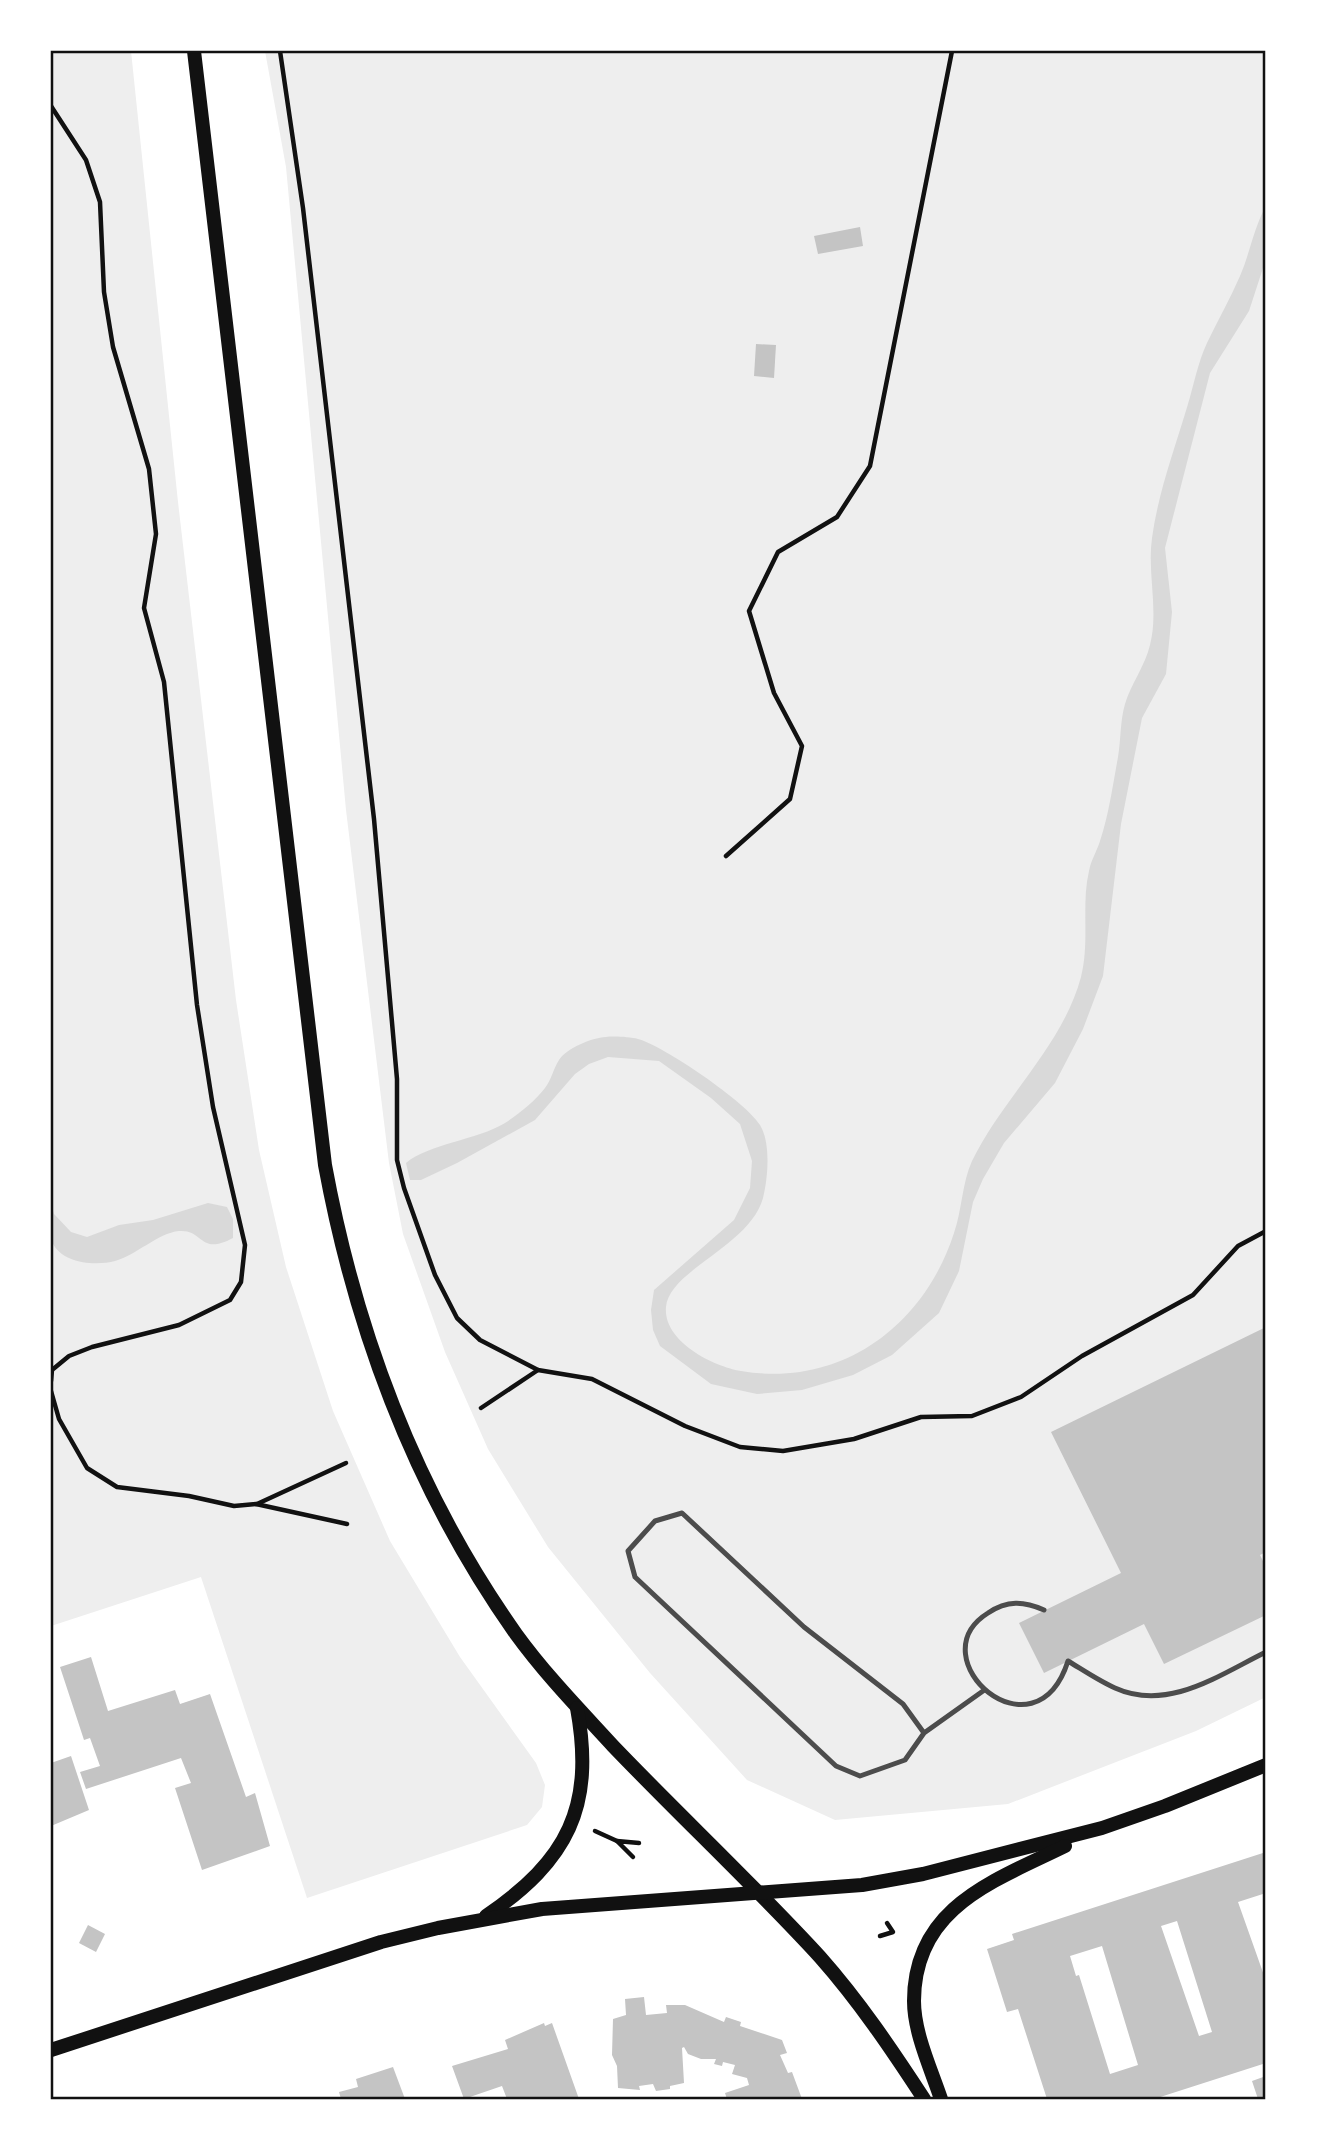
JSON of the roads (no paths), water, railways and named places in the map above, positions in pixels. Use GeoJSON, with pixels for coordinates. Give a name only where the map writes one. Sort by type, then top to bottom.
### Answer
{"type":"FeatureCollection","features":[{"type":"Feature","properties":{"kind":"main road"},"geometry":{"type":"LineString","coordinates":[[194,51],[315,1082],[338,1233],[374,1356],[408,1445],[442,1514],[517,1635],[576,1707],[820,1957],[853,1997],[924,2099]]}},
{"type":"Feature","properties":{"kind":"main road"},"geometry":{"type":"LineString","coordinates":[[483,1918],[520,1893],[549,1864],[570,1828],[582,1789],[584,1747],[576,1707]]}},
{"type":"Feature","properties":{"kind":"main road"},"geometry":{"type":"LineString","coordinates":[[51,2050],[381,1942],[483,1918],[542,1909],[862,1885],[923,1874],[1102,1828],[1266,1765]]}},
{"type":"Feature","properties":{"kind":"main road"},"geometry":{"type":"LineString","coordinates":[[941,2099],[921,2039],[914,2002],[918,1966],[932,1932],[956,1904],[987,1885],[1102,1828]]}},
{"type":"Feature","properties":{"kind":"lane"},"geometry":{"type":"LineString","coordinates":[[924,1733],[903,1704],[804,1627],[682,1513],[655,1521],[628,1551],[635,1577],[836,1766],[860,1776],[905,1760],[924,1733],[983,1691]]}},
{"type":"Feature","properties":{"kind":"lane"},"geometry":{"type":"LineString","coordinates":[[1044,1610],[1029,1604],[1013,1603],[983,1616],[972,1630],[967,1645],[967,1662],[973,1678],[983,1691],[996,1700],[1011,1704],[1034,1701],[1054,1689],[1063,1676],[1068,1661],[1115,1689],[1149,1698],[1185,1692],[1266,1652]]}}]}
